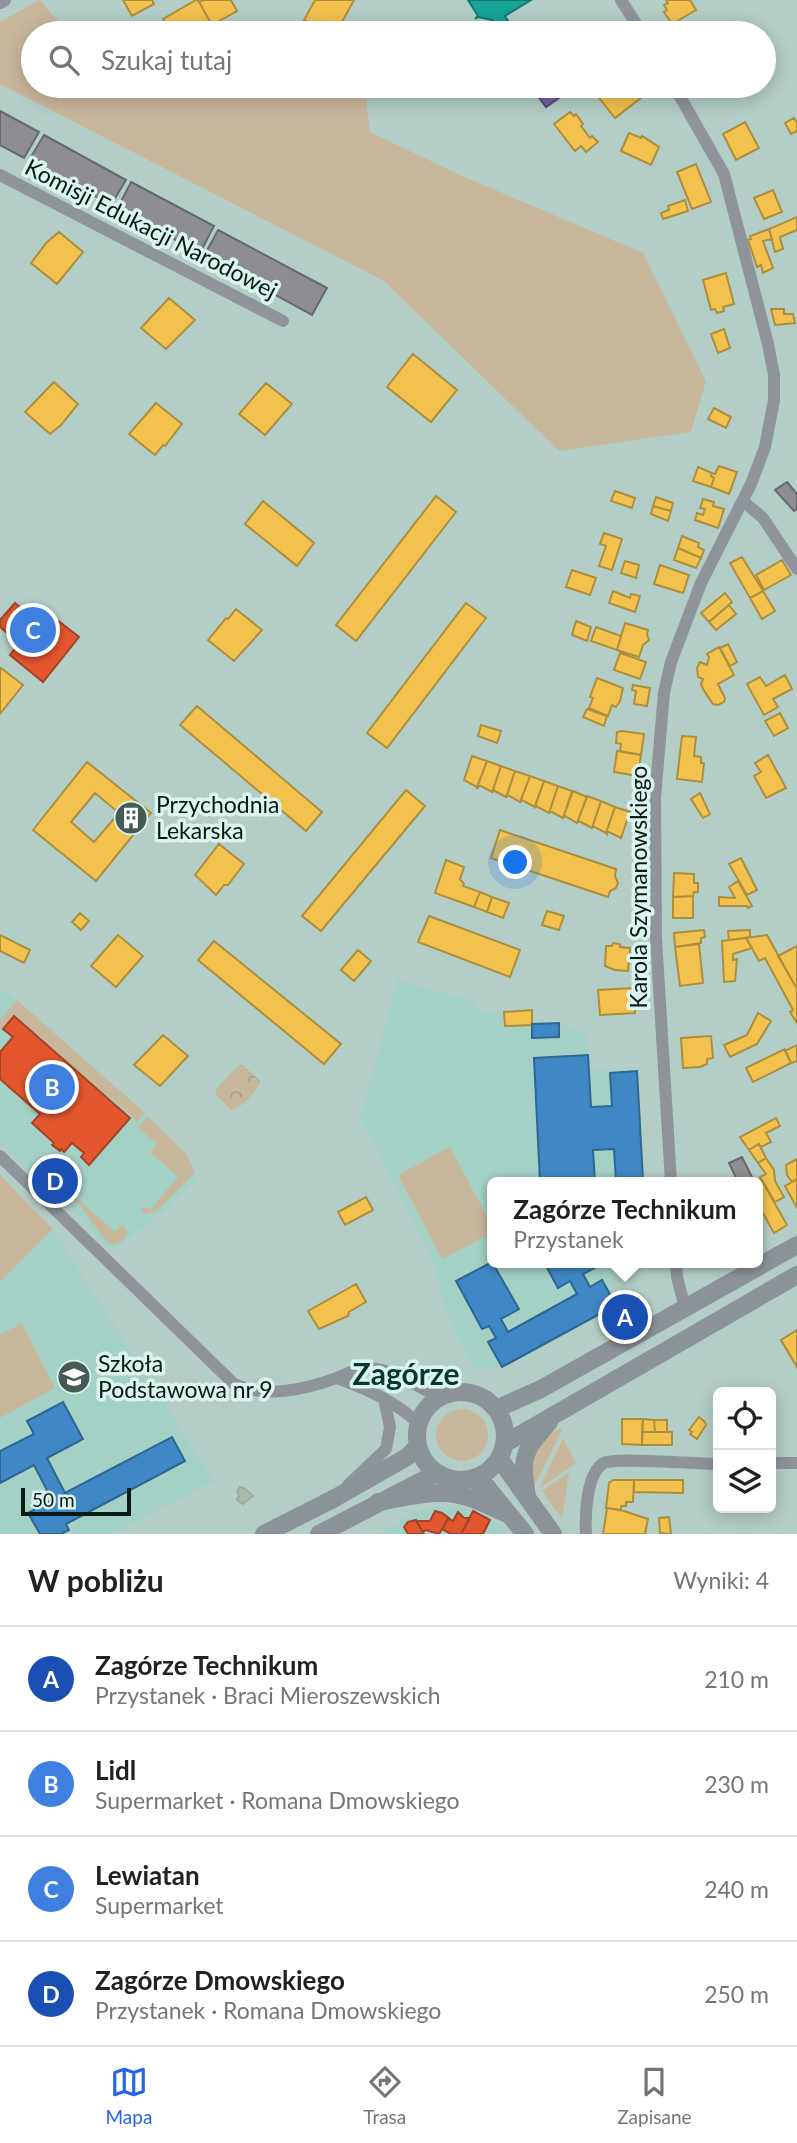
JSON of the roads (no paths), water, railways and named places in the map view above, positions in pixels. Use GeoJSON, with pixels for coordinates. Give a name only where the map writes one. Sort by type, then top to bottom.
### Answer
{"type":"FeatureCollection","features":[{"type":"Feature","properties":{"kind":"main road"},"geometry":{"type":"LineString","coordinates":[[763,1264],[797,1245]]}},
{"type":"Feature","properties":{"kind":"main road"},"geometry":{"type":"LineString","coordinates":[[496,1409],[541,1390],[756,1268]]}},
{"type":"Feature","properties":{"kind":"main road"},"geometry":{"type":"LineString","coordinates":[[553,1534],[527,1497],[502,1451],[504,1425],[496,1409],[487,1400],[463,1392],[451,1393],[439,1397],[426,1408],[418,1423],[418,1446],[428,1466],[437,1473],[460,1480],[472,1479],[488,1471],[502,1451],[558,1412],[797,1275]]}},
{"type":"Feature","properties":{"kind":"main road"},"geometry":{"type":"LineString","coordinates":[[685,1308],[718,1312],[747,1304]]}},
{"type":"Feature","properties":{"kind":"main road"},"geometry":{"type":"LineString","coordinates":[[648,1359],[682,1320],[685,1308]]}},
{"type":"Feature","properties":{"kind":"main road"},"geometry":{"type":"LineString","coordinates":[[527,1497],[523,1471],[526,1453],[534,1439],[558,1412]]}},
{"type":"Feature","properties":{"kind":"main road"},"geometry":{"type":"LineString","coordinates":[[264,1534],[407,1457],[418,1446]]}},
{"type":"Feature","properties":{"kind":"main road"},"geometry":{"type":"LineString","coordinates":[[319,1534],[437,1473]]}},
{"type":"Feature","properties":{"kind":"main road"},"geometry":{"type":"LineString","coordinates":[[472,1479],[486,1486],[525,1534]]}},
{"type":"Feature","properties":{"kind":"main road"},"geometry":{"type":"LineString","coordinates":[[378,1502],[437,1492],[474,1499],[507,1514]]}},
{"type":"Feature","properties":{"kind":"street"},"geometry":{"type":"LineString","coordinates":[[0,3],[5,0]]}},
{"type":"Feature","properties":{"kind":"street"},"geometry":{"type":"LineString","coordinates":[[621,0],[634,21]]}},
{"type":"Feature","properties":{"kind":"street","name":"Karola Szymanowskiego"},"geometry":{"type":"LineString","coordinates":[[671,1177],[656,926],[655,799],[664,693],[671,662],[701,583],[743,501],[765,447],[774,400],[774,375],[724,174],[681,98]]}},
{"type":"Feature","properties":{"kind":"street","name":"Komisji Edukacji Narodowej"},"geometry":{"type":"LineString","coordinates":[[0,175],[283,321]]}},
{"type":"Feature","properties":{"kind":"street"},"geometry":{"type":"LineString","coordinates":[[743,501],[763,518],[797,569]]}},
{"type":"Feature","properties":{"kind":"street"},"geometry":{"type":"LineString","coordinates":[[0,1156],[234,1384],[267,1393],[337,1378],[359,1368],[377,1369],[439,1397]]}},
{"type":"Feature","properties":{"kind":"street"},"geometry":{"type":"LineString","coordinates":[[676,1268],[685,1308]]}},
{"type":"Feature","properties":{"kind":"street"},"geometry":{"type":"LineString","coordinates":[[337,1378],[373,1392],[406,1412],[418,1423]]}},
{"type":"Feature","properties":{"kind":"street"},"geometry":{"type":"LineString","coordinates":[[335,1498],[386,1449],[390,1427],[384,1399]]}},
{"type":"Feature","properties":{"kind":"street"},"geometry":{"type":"LineString","coordinates":[[586,1534],[586,1503],[595,1472],[605,1462],[622,1460],[713,1464]]}},
{"type":"Feature","properties":{"kind":"street"},"geometry":{"type":"LineString","coordinates":[[776,1464],[797,1463]]}},
{"type":"Feature","properties":{"kind":"place","name":"Lewiatan"},"geometry":{"type":"Point","coordinates":[33,630]}},
{"type":"Feature","properties":{"kind":"place","name":"Przychodnia Lekarska"},"geometry":{"type":"Point","coordinates":[131,818]}},
{"type":"Feature","properties":{"kind":"place","name":"Lidl"},"geometry":{"type":"Point","coordinates":[52,1087]}},
{"type":"Feature","properties":{"kind":"place","name":"Zagórze Dmowskiego"},"geometry":{"type":"Point","coordinates":[55,1181]}},
{"type":"Feature","properties":{"kind":"place","name":"Zagórze Technikum"},"geometry":{"type":"Point","coordinates":[625,1317]}},
{"type":"Feature","properties":{"kind":"place","name":"Szkoła Podstawowa nr 9"},"geometry":{"type":"Point","coordinates":[74,1377]}},
{"type":"Feature","properties":{"kind":"district","name":"Zagórze"},"geometry":{"type":"Point","coordinates":[406,1375]}}]}
